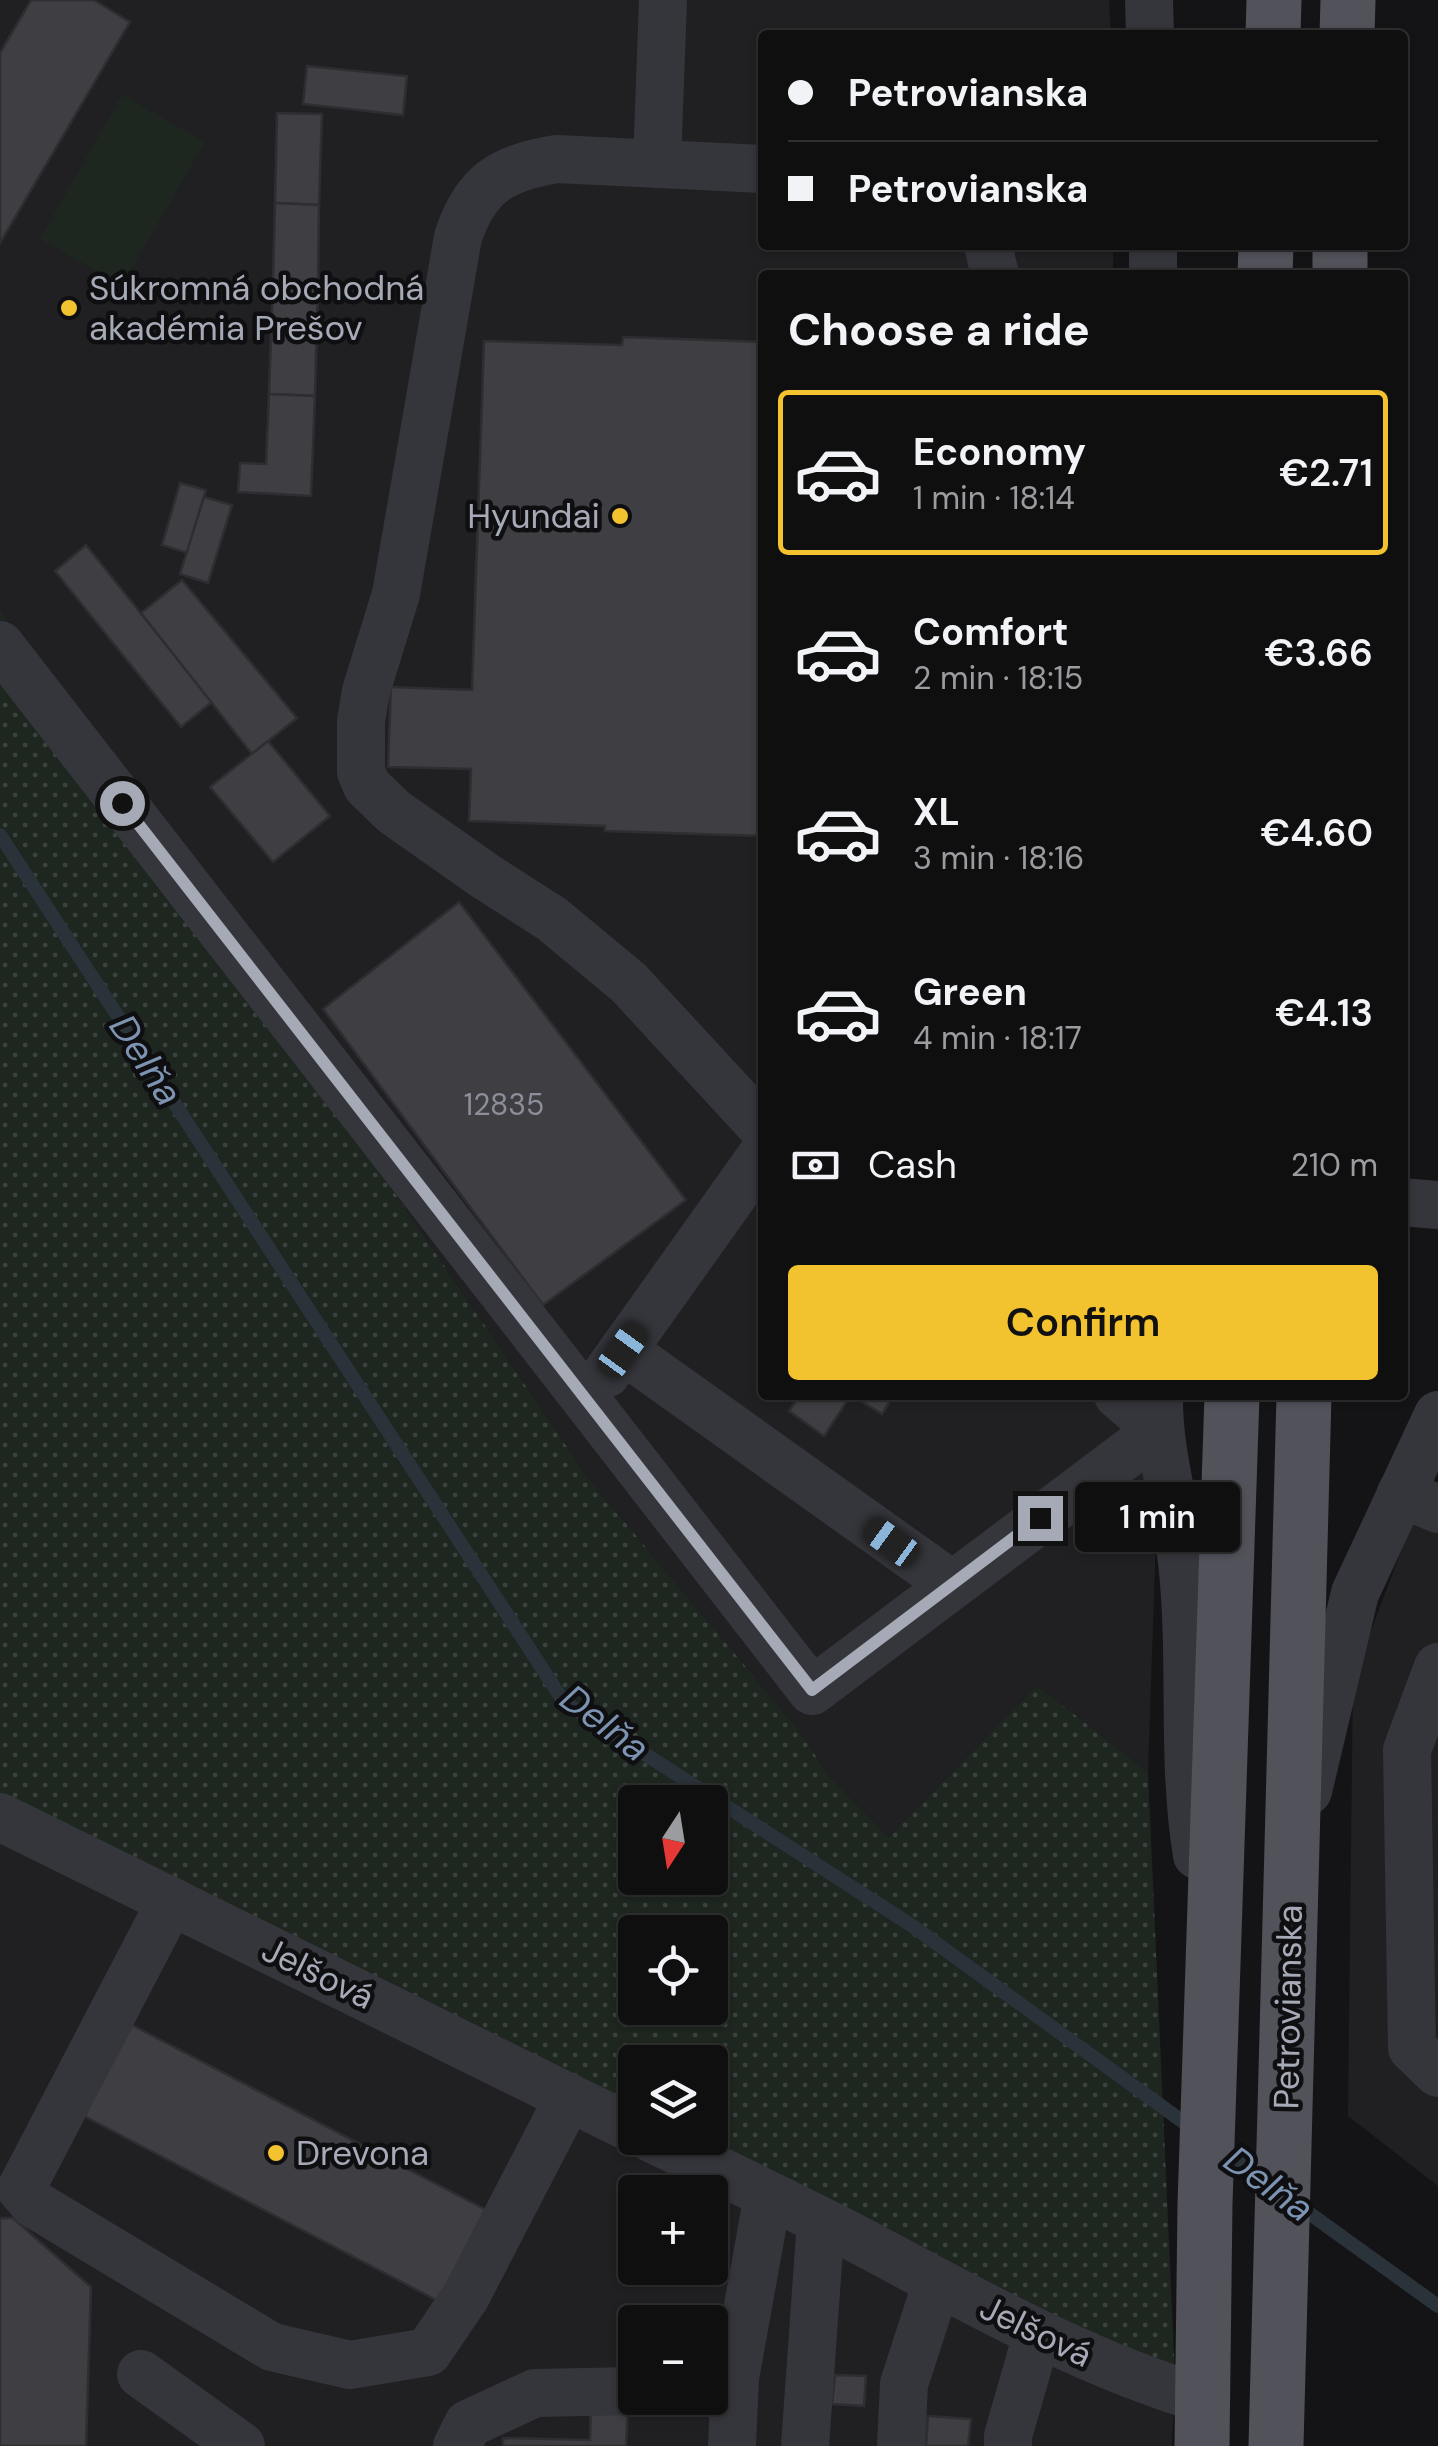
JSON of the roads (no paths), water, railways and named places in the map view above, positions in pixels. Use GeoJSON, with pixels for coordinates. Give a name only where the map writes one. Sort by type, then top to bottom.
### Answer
{"type":"FeatureCollection","features":[{"type":"Feature","properties":{"kind":"main road"},"geometry":{"type":"LineString","coordinates":[[1273,30],[1274,0]]}},
{"type":"Feature","properties":{"kind":"main road"},"geometry":{"type":"LineString","coordinates":[[1347,30],[1348,0]]}},
{"type":"Feature","properties":{"kind":"main road","name":"Petrovianska"},"geometry":{"type":"LineString","coordinates":[[1203,2422],[1205,2204],[1232,1400]]}},
{"type":"Feature","properties":{"kind":"main road","name":"Petrovianska"},"geometry":{"type":"LineString","coordinates":[[1276,2446],[1304,1400]]}},
{"type":"Feature","properties":{"kind":"street"},"geometry":{"type":"LineString","coordinates":[[658,164],[663,0]]}},
{"type":"Feature","properties":{"kind":"street"},"geometry":{"type":"LineString","coordinates":[[1149,0],[1150,30]]}},
{"type":"Feature","properties":{"kind":"street"},"geometry":{"type":"LineString","coordinates":[[758,169],[557,159],[526,164],[482,188],[458,237],[396,594],[366,691],[361,722],[361,772],[367,786],[394,812],[552,918],[629,984],[758,1123]]}},
{"type":"Feature","properties":{"kind":"street"},"geometry":{"type":"LineString","coordinates":[[0,646],[812,1690],[951,1584],[1159,1412],[1130,1400]]}},
{"type":"Feature","properties":{"kind":"street"},"geometry":{"type":"LineString","coordinates":[[587,1401],[758,1160]]}},
{"type":"Feature","properties":{"kind":"street"},"geometry":{"type":"LineString","coordinates":[[1408,1202],[1438,1205]]}},
{"type":"Feature","properties":{"kind":"street"},"geometry":{"type":"LineString","coordinates":[[623,1350],[951,1584]]}},
{"type":"Feature","properties":{"kind":"street","name":"Petrovianska"},"geometry":{"type":"LineString","coordinates":[[1159,1412],[1182,1563],[1196,1849],[1215,1946]]}},
{"type":"Feature","properties":{"kind":"street","name":"Petrovianska"},"geometry":{"type":"LineString","coordinates":[[1290,1868],[1355,1593],[1420,1501],[1438,1415]]}},
{"type":"Feature","properties":{"kind":"street"},"geometry":{"type":"LineString","coordinates":[[1436,1677],[1407,1750],[1412,2048],[1438,2072]]}},
{"type":"Feature","properties":{"kind":"street","name":"Jelšová"},"geometry":{"type":"LineString","coordinates":[[0,1817],[618,2122]]}},
{"type":"Feature","properties":{"kind":"street"},"geometry":{"type":"LineString","coordinates":[[171,1901],[21,2189],[34,2204],[272,2346],[350,2365],[428,2352],[466,2296],[569,2097]]}},
{"type":"Feature","properties":{"kind":"street","name":"Jelšová"},"geometry":{"type":"LineString","coordinates":[[686,2155],[822,2221],[1037,2335],[1150,2383],[1203,2422]]}},
{"type":"Feature","properties":{"kind":"street"},"geometry":{"type":"LineString","coordinates":[[728,2356],[768,2195]]}},
{"type":"Feature","properties":{"kind":"street"},"geometry":{"type":"LineString","coordinates":[[805,2446],[822,2221]]}},
{"type":"Feature","properties":{"kind":"street"},"geometry":{"type":"LineString","coordinates":[[901,2446],[904,2384],[937,2282]]}},
{"type":"Feature","properties":{"kind":"street"},"geometry":{"type":"LineString","coordinates":[[1008,2446],[1037,2335]]}},
{"type":"Feature","properties":{"kind":"street"},"geometry":{"type":"LineString","coordinates":[[141,2374],[241,2446]]}},
{"type":"Feature","properties":{"kind":"street"},"geometry":{"type":"LineString","coordinates":[[456,2446],[468,2424],[535,2394],[618,2392]]}},
{"type":"Feature","properties":{"kind":"street"},"geometry":{"type":"LineString","coordinates":[[727,2415],[732,2446]]}},
{"type":"Feature","properties":{"kind":"waterway","name":"Delňa"},"geometry":{"type":"LineString","coordinates":[[0,835],[564,1702],[911,1925],[1193,2129]]}},
{"type":"Feature","properties":{"kind":"waterway","name":"Delňa"},"geometry":{"type":"LineString","coordinates":[[1222,2150],[1270,2184]]}},
{"type":"Feature","properties":{"kind":"waterway","name":"Delňa"},"geometry":{"type":"LineString","coordinates":[[1295,2203],[1438,2306]]}},
{"type":"Feature","properties":{"kind":"place","name":"Súkromná obchodná akadémia Prešov"},"geometry":{"type":"Point","coordinates":[69,308]}},
{"type":"Feature","properties":{"kind":"place","name":"Hyundai"},"geometry":{"type":"Point","coordinates":[620,516]}},
{"type":"Feature","properties":{"kind":"place","name":"Drevona"},"geometry":{"type":"Point","coordinates":[276,2153]}}]}
